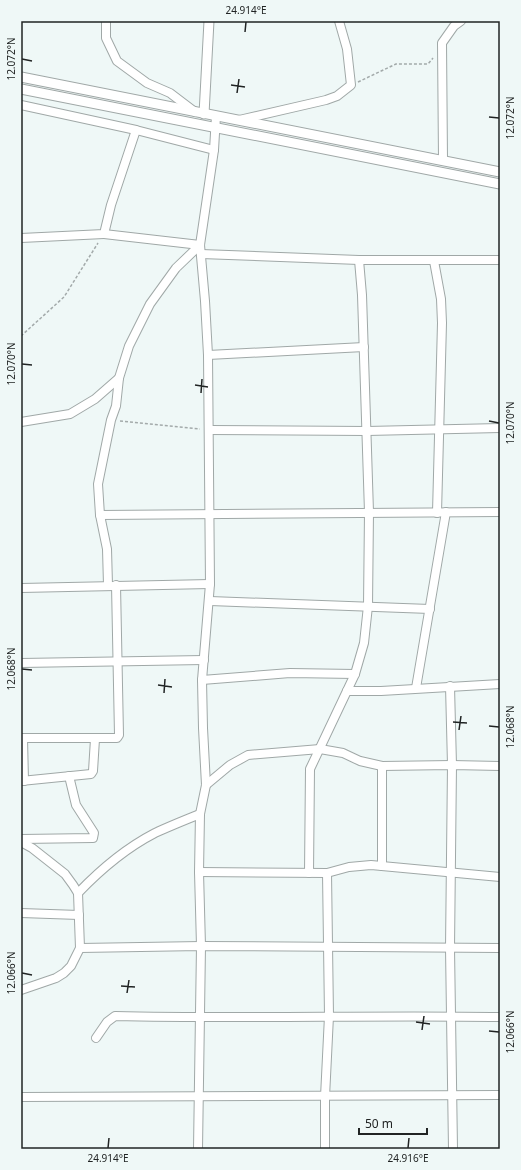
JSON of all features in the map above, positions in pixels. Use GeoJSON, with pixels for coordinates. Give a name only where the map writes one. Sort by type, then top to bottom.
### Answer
{"type":"FeatureCollection","features":[{"type":"Feature","properties":{"kind":"street"},"geometry":{"type":"LineString","coordinates":[[106,21],[106,38],[117,61],[147,83],[170,93],[200,113]]}},
{"type":"Feature","properties":{"kind":"street"},"geometry":{"type":"LineString","coordinates":[[200,113],[209,21]]}},
{"type":"Feature","properties":{"kind":"street"},"geometry":{"type":"LineString","coordinates":[[238,120],[326,100],[337,96],[351,85],[348,49],[339,21]]}},
{"type":"Feature","properties":{"kind":"street"},"geometry":{"type":"LineString","coordinates":[[443,160],[442,43],[454,26],[461,21]]}},
{"type":"Feature","properties":{"kind":"street"},"geometry":{"type":"LineString","coordinates":[[21,77],[500,172]]}},
{"type":"Feature","properties":{"kind":"street"},"geometry":{"type":"LineString","coordinates":[[21,89],[500,184]]}},
{"type":"Feature","properties":{"kind":"street"},"geometry":{"type":"LineString","coordinates":[[21,105],[136,130],[214,150]]}},
{"type":"Feature","properties":{"kind":"street"},"geometry":{"type":"LineString","coordinates":[[198,1149],[200,1018],[200,814],[206,785],[202,680],[210,601],[208,355],[200,245],[214,150],[216,116]]}},
{"type":"Feature","properties":{"kind":"street"},"geometry":{"type":"LineString","coordinates":[[104,234],[111,206],[136,130]]}},
{"type":"Feature","properties":{"kind":"street"},"geometry":{"type":"LineString","coordinates":[[21,238],[104,234],[200,245]]}},
{"type":"Feature","properties":{"kind":"street"},"geometry":{"type":"LineString","coordinates":[[95,739],[93,771],[91,774],[22,781],[22,738],[114,739],[119,735],[118,662],[112,585],[100,515],[98,484],[111,420],[116,406],[119,378],[129,346],[150,304],[176,268],[200,245]]}},
{"type":"Feature","properties":{"kind":"street"},"geometry":{"type":"LineString","coordinates":[[201,254],[359,260],[500,260]]}},
{"type":"Feature","properties":{"kind":"street"},"geometry":{"type":"LineString","coordinates":[[309,873],[310,775],[312,763],[355,674],[364,643],[368,606],[369,512],[367,431],[359,260]]}},
{"type":"Feature","properties":{"kind":"street"},"geometry":{"type":"LineString","coordinates":[[434,261],[441,299],[442,323],[437,512]]}},
{"type":"Feature","properties":{"kind":"street"},"geometry":{"type":"LineString","coordinates":[[208,355],[364,346]]}},
{"type":"Feature","properties":{"kind":"street"},"geometry":{"type":"LineString","coordinates":[[21,422],[70,414],[95,399],[119,378]]}},
{"type":"Feature","properties":{"kind":"street"},"geometry":{"type":"LineString","coordinates":[[209,430],[367,431],[500,428]]}},
{"type":"Feature","properties":{"kind":"street"},"geometry":{"type":"LineString","coordinates":[[416,688],[446,512]]}},
{"type":"Feature","properties":{"kind":"street"},"geometry":{"type":"LineString","coordinates":[[100,515],[500,512]]}},
{"type":"Feature","properties":{"kind":"street"},"geometry":{"type":"LineString","coordinates":[[21,588],[210,584]]}},
{"type":"Feature","properties":{"kind":"street"},"geometry":{"type":"LineString","coordinates":[[210,601],[430,609]]}},
{"type":"Feature","properties":{"kind":"street"},"geometry":{"type":"LineString","coordinates":[[21,663],[204,660]]}},
{"type":"Feature","properties":{"kind":"street"},"geometry":{"type":"LineString","coordinates":[[202,680],[290,673],[355,674]]}},
{"type":"Feature","properties":{"kind":"street"},"geometry":{"type":"LineString","coordinates":[[347,691],[381,691],[500,684]]}},
{"type":"Feature","properties":{"kind":"street"},"geometry":{"type":"LineString","coordinates":[[450,686],[452,765],[450,948],[453,1149]]}},
{"type":"Feature","properties":{"kind":"street"},"geometry":{"type":"LineString","coordinates":[[206,785],[230,765],[248,755],[320,749],[343,753],[360,761],[382,766],[500,766]]}},
{"type":"Feature","properties":{"kind":"street"},"geometry":{"type":"LineString","coordinates":[[382,766],[382,866]]}},
{"type":"Feature","properties":{"kind":"street"},"geometry":{"type":"LineString","coordinates":[[21,840],[93,838],[94,833],[92,829],[76,805],[69,776]]}},
{"type":"Feature","properties":{"kind":"street"},"geometry":{"type":"LineString","coordinates":[[78,893],[97,873],[141,841],[200,814]]}},
{"type":"Feature","properties":{"kind":"street"},"geometry":{"type":"LineString","coordinates":[[21,840],[65,874],[78,893],[80,948],[70,966],[64,973],[56,978],[21,990]]}},
{"type":"Feature","properties":{"kind":"street"},"geometry":{"type":"LineString","coordinates":[[199,872],[327,873],[355,866],[382,866],[500,877]]}},
{"type":"Feature","properties":{"kind":"street"},"geometry":{"type":"LineString","coordinates":[[325,1149],[325,1097],[329,1016],[327,873]]}},
{"type":"Feature","properties":{"kind":"street"},"geometry":{"type":"LineString","coordinates":[[21,913],[79,914]]}},
{"type":"Feature","properties":{"kind":"street"},"geometry":{"type":"LineString","coordinates":[[80,948],[200,946],[500,948]]}},
{"type":"Feature","properties":{"kind":"street"},"geometry":{"type":"LineString","coordinates":[[96,1038],[107,1022],[115,1016],[200,1018],[329,1016],[500,1017]]}},
{"type":"Feature","properties":{"kind":"street"},"geometry":{"type":"LineString","coordinates":[[21,1097],[325,1097],[500,1095]]}},
{"type":"Feature","properties":{"kind":"path"},"geometry":{"type":"LineString","coordinates":[[351,85],[396,64],[428,64],[432,62],[434,55]]}},
{"type":"Feature","properties":{"kind":"path"},"geometry":{"type":"LineString","coordinates":[[21,336],[64,297],[104,234]]}},
{"type":"Feature","properties":{"kind":"path"},"geometry":{"type":"LineString","coordinates":[[111,420],[209,430]]}}]}
